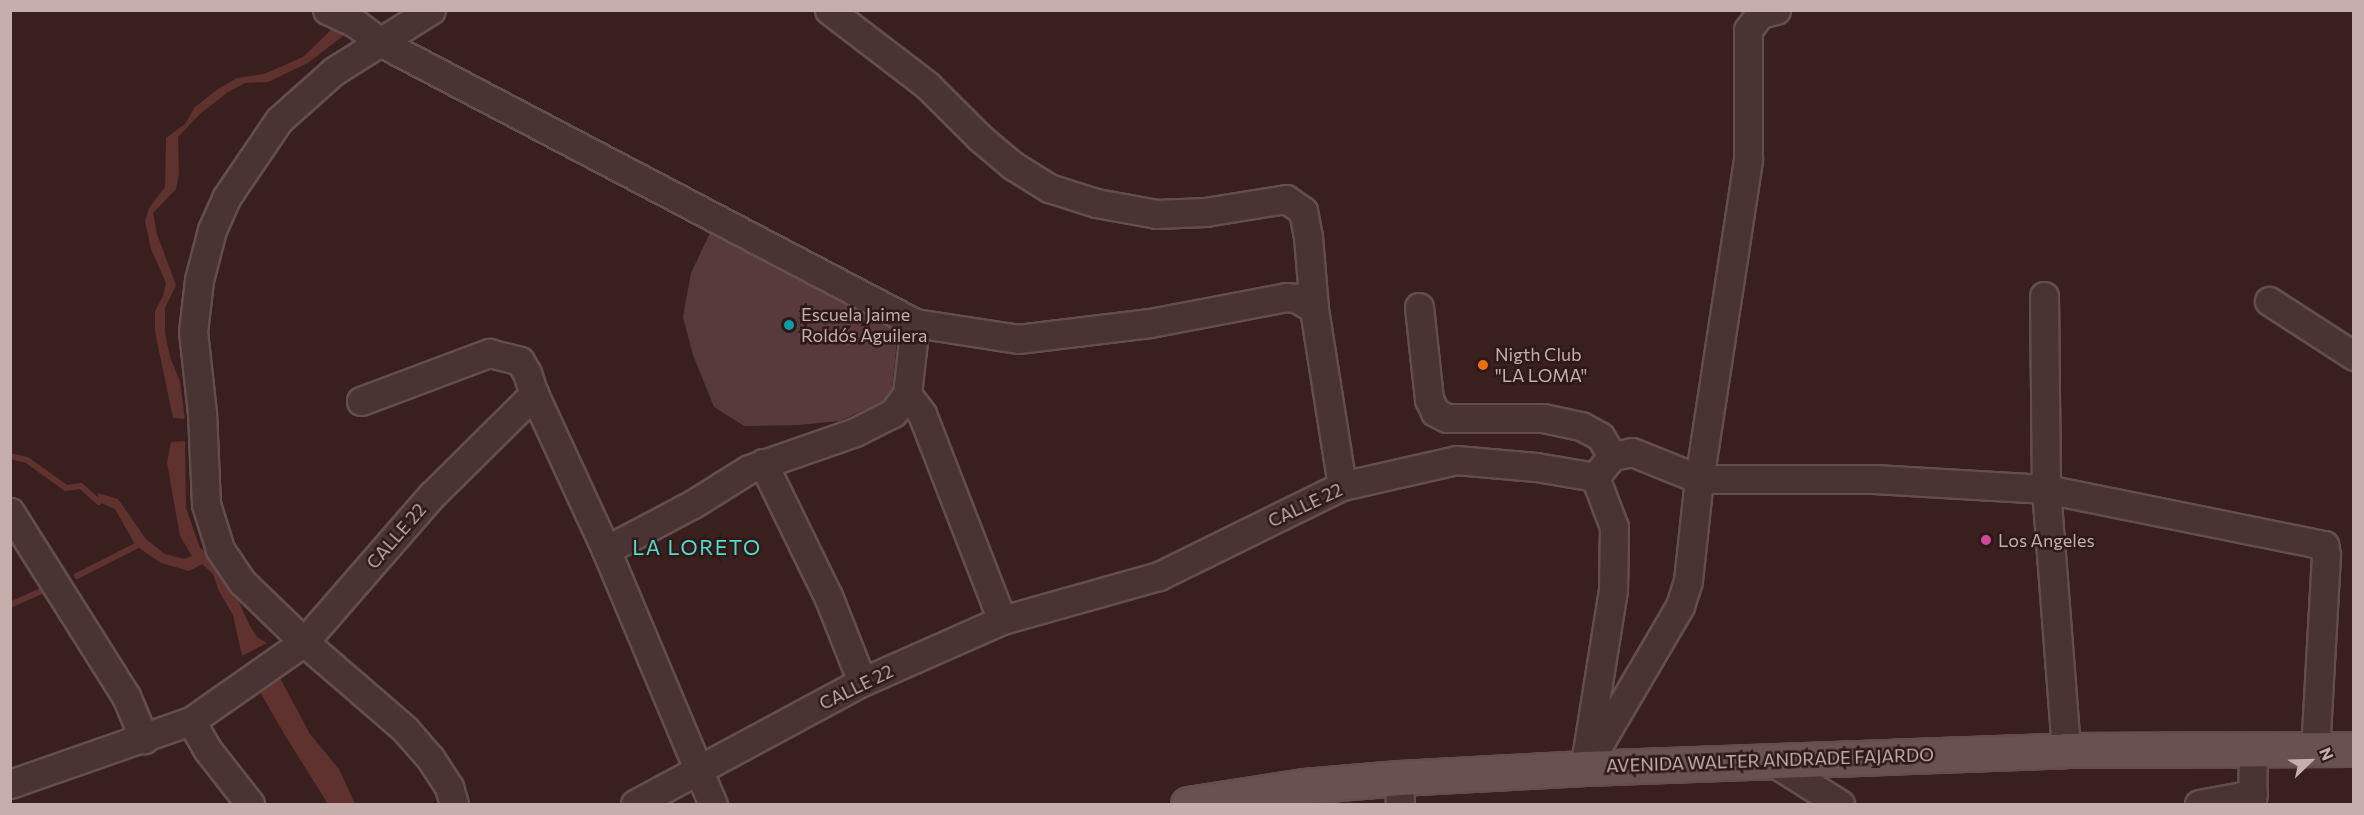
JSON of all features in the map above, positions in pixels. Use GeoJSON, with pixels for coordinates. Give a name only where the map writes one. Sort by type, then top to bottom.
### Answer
{"type":"FeatureCollection","features":[{"type":"Feature","properties":{"kind":"main road","name":"AVENIDA WALTER ANDRADE FAJARDO"},"geometry":{"type":"LineString","coordinates":[[1188,804],[1304,786],[1400,791],[1585,768],[1768,759],[2066,750],[2354,749]]}},
{"type":"Feature","properties":{"kind":"street"},"geometry":{"type":"LineString","coordinates":[[327,10],[355,23],[380,42],[915,323],[1018,339],[1150,323],[1286,297],[1296,298],[1314,309]]}},
{"type":"Feature","properties":{"kind":"street"},"geometry":{"type":"LineString","coordinates":[[431,10],[334,70],[279,120],[226,198],[212,230],[199,280],[193,332],[202,413],[206,504],[220,549],[242,582],[304,642],[406,730],[430,758],[449,787],[454,804]]}},
{"type":"Feature","properties":{"kind":"street"},"geometry":{"type":"LineString","coordinates":[[830,10],[927,85],[979,137],[1012,165],[1049,188],[1096,203],[1157,214],[1205,212],[1286,199],[1303,211],[1308,237],[1314,309],[1342,486]]}},
{"type":"Feature","properties":{"kind":"street"},"geometry":{"type":"LineString","coordinates":[[1585,768],[1680,606],[1688,581],[1699,479],[1748,160],[1743,20],[1776,10]]}},
{"type":"Feature","properties":{"kind":"street"},"geometry":{"type":"LineString","coordinates":[[2044,296],[2046,489],[2066,750]]}},
{"type":"Feature","properties":{"kind":"street"},"geometry":{"type":"LineString","coordinates":[[2270,302],[2354,356]]}},
{"type":"Feature","properties":{"kind":"street"},"geometry":{"type":"LineString","coordinates":[[1419,307],[1429,399],[1435,412],[1447,418],[1543,418],[1581,426],[1600,436],[1612,456]]}},
{"type":"Feature","properties":{"kind":"street"},"geometry":{"type":"LineString","coordinates":[[606,550],[763,463],[855,432],[892,413],[907,394],[915,323]]}},
{"type":"Feature","properties":{"kind":"street"},"geometry":{"type":"LineString","coordinates":[[361,401],[489,353],[520,361],[528,373],[534,394],[606,550],[713,804]]}},
{"type":"Feature","properties":{"kind":"street","name":"CALLE 22"},"geometry":{"type":"LineString","coordinates":[[10,784],[191,721],[304,642],[432,495],[534,394]]}},
{"type":"Feature","properties":{"kind":"street"},"geometry":{"type":"LineString","coordinates":[[907,394],[922,414],[1002,620]]}},
{"type":"Feature","properties":{"kind":"street"},"geometry":{"type":"LineString","coordinates":[[1585,768],[1613,591],[1614,527],[1595,477],[1612,456],[1632,452],[1699,479],[1874,479],[2046,489],[2324,545],[2326,555],[2315,750]]}},
{"type":"Feature","properties":{"kind":"street","name":"CALLE 22"},"geometry":{"type":"LineString","coordinates":[[635,804],[862,682],[1002,620],[1159,576],[1342,486],[1456,460],[1536,466],[1595,477]]}},
{"type":"Feature","properties":{"kind":"street"},"geometry":{"type":"LineString","coordinates":[[763,463],[828,596],[862,682]]}},
{"type":"Feature","properties":{"kind":"street"},"geometry":{"type":"LineString","coordinates":[[10,512],[126,696],[144,739]]}},
{"type":"Feature","properties":{"kind":"street"},"geometry":{"type":"LineString","coordinates":[[191,721],[207,749],[250,804]]}},
{"type":"Feature","properties":{"kind":"street"},"geometry":{"type":"LineString","coordinates":[[2199,804],[2252,799],[2253,750]]}},
{"type":"Feature","properties":{"kind":"street"},"geometry":{"type":"LineString","coordinates":[[1768,759],[1840,804]]}},
{"type":"Feature","properties":{"kind":"shaded area"},"geometry":{"type":"Polygon","coordinates":[[[336,25],[348,32],[308,63],[268,82],[245,83],[228,92],[200,114],[178,137],[179,174],[176,189],[153,213],[157,234],[176,285],[165,308],[165,333],[170,357],[180,382],[185,419],[173,418],[155,332],[155,311],[163,296],[166,283],[151,249],[145,221],[149,208],[165,187],[166,138],[185,124],[195,107],[218,89],[237,78],[264,74],[303,57],[336,25]]]}},
{"type":"Feature","properties":{"kind":"shaded area"},"geometry":{"type":"Polygon","coordinates":[[[185,441],[186,508],[200,548],[209,554],[227,577],[250,626],[257,637],[267,643],[242,656],[233,615],[219,591],[213,574],[202,564],[189,571],[161,563],[136,546],[115,509],[99,502],[98,493],[118,499],[146,539],[165,554],[184,559],[192,556],[180,536],[167,463],[171,442],[185,441]]]}},
{"type":"Feature","properties":{"kind":"shaded area"},"geometry":{"type":"Polygon","coordinates":[[[279,676],[310,734],[339,769],[355,804],[328,804],[286,737],[256,685],[279,676]]]}},
{"type":"Feature","properties":{"kind":"building","name":"Escuela Jaime Roldós Aguilera"},"geometry":{"type":"Polygon","coordinates":[[[710,233],[898,332],[892,388],[883,401],[840,421],[799,425],[744,426],[714,407],[693,355],[683,317],[691,273],[710,233]]]}},
{"type":"Feature","properties":{"kind":"waterway"},"geometry":{"type":"LineString","coordinates":[[10,456],[27,460],[66,488],[81,486],[99,502]]}},
{"type":"Feature","properties":{"kind":"waterway"},"geometry":{"type":"LineString","coordinates":[[77,576],[136,546]]}},
{"type":"Feature","properties":{"kind":"waterway"},"geometry":{"type":"LineString","coordinates":[[10,605],[43,590]]}},
{"type":"Feature","properties":{"kind":"place","name":"Escuela Jaime Roldós Aguilera"},"geometry":{"type":"Point","coordinates":[789,325]}},
{"type":"Feature","properties":{"kind":"place","name":"Nigth Club \"LA LOMA\""},"geometry":{"type":"Point","coordinates":[1483,365]}},
{"type":"Feature","properties":{"kind":"place","name":"Los Angeles"},"geometry":{"type":"Point","coordinates":[1986,540]}},
{"type":"Feature","properties":{"kind":"district","name":"LA LORETO"},"geometry":{"type":"Point","coordinates":[697,547]}}]}
